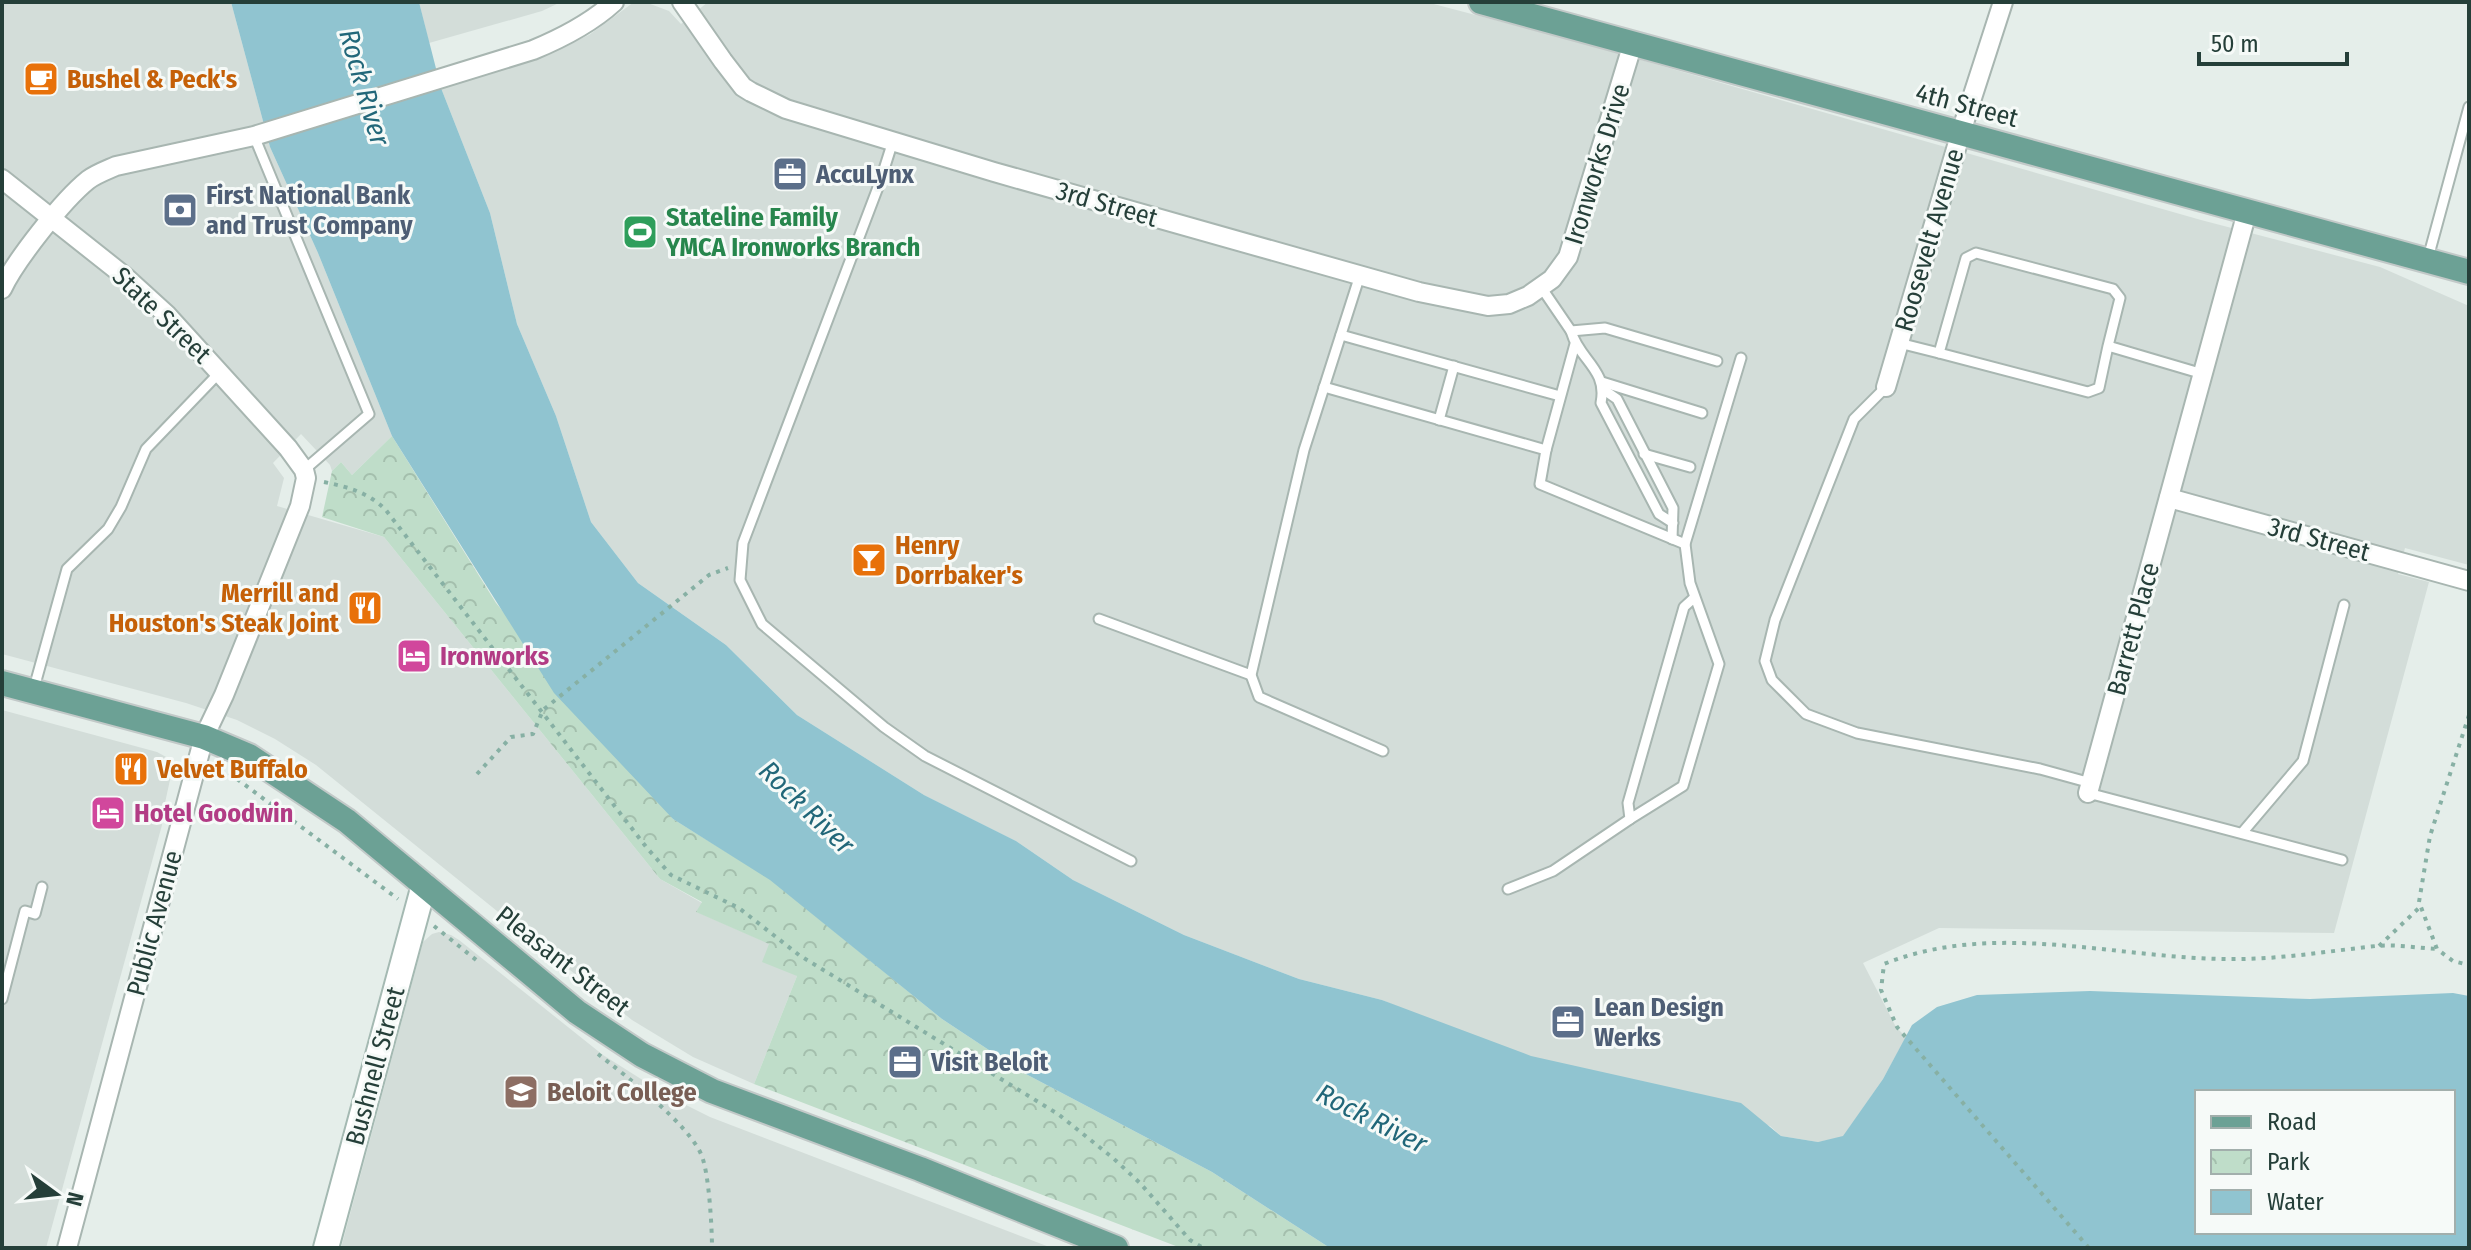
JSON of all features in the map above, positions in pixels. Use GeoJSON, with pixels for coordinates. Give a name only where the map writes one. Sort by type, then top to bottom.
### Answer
{"type":"FeatureCollection","features":[{"type":"Feature","properties":{"kind":"main road","name":"4th Street"},"geometry":{"type":"LineString","coordinates":[[1481,2],[2469,272]]}},
{"type":"Feature","properties":{"kind":"main road","name":"4th Street"},"geometry":{"type":"LineString","coordinates":[[2431,264],[2469,283]]}},
{"type":"Feature","properties":{"kind":"main road","name":"Pleasant Street"},"geometry":{"type":"LineString","coordinates":[[2,683],[204,737],[249,756],[347,821],[577,1012],[642,1055],[712,1091],[920,1169],[1116,1248]]}},
{"type":"Feature","properties":{"kind":"street"},"geometry":{"type":"LineString","coordinates":[[2,289],[24,253],[88,180],[116,166],[254,136],[466,72],[562,38],[614,2]]}},
{"type":"Feature","properties":{"kind":"street","name":"3rd Street"},"geometry":{"type":"LineString","coordinates":[[682,2],[743,87],[786,109],[1419,292],[1488,306],[1509,304]]}},
{"type":"Feature","properties":{"kind":"street","name":"Roosevelt Avenue"},"geometry":{"type":"LineString","coordinates":[[1886,387],[2003,2]]}},
{"type":"Feature","properties":{"kind":"street","name":"Ironworks Drive"},"geometry":{"type":"LineString","coordinates":[[1509,304],[1552,279],[1568,257],[1633,43]]}},
{"type":"Feature","properties":{"kind":"street","name":"State Street"},"geometry":{"type":"LineString","coordinates":[[2,179],[145,294],[288,448],[305,474]]}},
{"type":"Feature","properties":{"kind":"street","name":"Barrett Place"},"geometry":{"type":"LineString","coordinates":[[2090,788],[2247,212]]}},
{"type":"Feature","properties":{"kind":"street","name":"Public Avenue"},"geometry":{"type":"LineString","coordinates":[[67,1248],[204,737],[295,520],[305,474]]}},
{"type":"Feature","properties":{"kind":"street","name":"3rd Street"},"geometry":{"type":"LineString","coordinates":[[2169,498],[2469,581]]}},
{"type":"Feature","properties":{"kind":"street","name":"Bushnell Street"},"geometry":{"type":"LineString","coordinates":[[326,1248],[424,885]]}},
{"type":"Feature","properties":{"kind":"lane"},"geometry":{"type":"LineString","coordinates":[[2431,264],[2469,107]]}},
{"type":"Feature","properties":{"kind":"lane"},"geometry":{"type":"LineString","coordinates":[[254,136],[369,414],[305,474]]}},
{"type":"Feature","properties":{"kind":"lane"},"geometry":{"type":"LineString","coordinates":[[893,141],[743,543],[740,580],[762,624],[884,727],[925,756],[1131,861]]}},
{"type":"Feature","properties":{"kind":"lane"},"geometry":{"type":"LineString","coordinates":[[1899,343],[2088,392],[2099,388],[2120,298],[2113,289],[1976,253],[1966,258],[1939,353]]}},
{"type":"Feature","properties":{"kind":"lane"},"geometry":{"type":"LineString","coordinates":[[1360,275],[1304,450],[1251,675],[1259,697],[1383,751]]}},
{"type":"Feature","properties":{"kind":"lane"},"geometry":{"type":"LineString","coordinates":[[1541,287],[1603,386],[1617,399],[1673,508],[1672,539]]}},
{"type":"Feature","properties":{"kind":"lane"},"geometry":{"type":"LineString","coordinates":[[1571,331],[1605,328],[1717,361]]}},
{"type":"Feature","properties":{"kind":"lane"},"geometry":{"type":"LineString","coordinates":[[1341,335],[1560,396]]}},
{"type":"Feature","properties":{"kind":"lane"},"geometry":{"type":"LineString","coordinates":[[1575,344],[1546,450],[1540,484],[1685,544]]}},
{"type":"Feature","properties":{"kind":"lane"},"geometry":{"type":"LineString","coordinates":[[2108,346],[2203,374]]}},
{"type":"Feature","properties":{"kind":"lane"},"geometry":{"type":"LineString","coordinates":[[1508,889],[1553,871],[1683,786],[1719,664],[1690,583],[1685,544],[1741,358]]}},
{"type":"Feature","properties":{"kind":"lane"},"geometry":{"type":"LineString","coordinates":[[1439,420],[1454,366]]}},
{"type":"Feature","properties":{"kind":"lane"},"geometry":{"type":"LineString","coordinates":[[33,691],[67,569],[108,529],[146,449],[220,372]]}},
{"type":"Feature","properties":{"kind":"lane"},"geometry":{"type":"LineString","coordinates":[[1603,386],[1702,413]]}},
{"type":"Feature","properties":{"kind":"lane"},"geometry":{"type":"LineString","coordinates":[[1603,386],[1601,403],[1659,514],[1673,523]]}},
{"type":"Feature","properties":{"kind":"lane"},"geometry":{"type":"LineString","coordinates":[[1324,387],[1546,450]]}},
{"type":"Feature","properties":{"kind":"lane"},"geometry":{"type":"LineString","coordinates":[[1886,387],[1854,419],[1775,620],[1765,661],[1772,680],[1806,714],[1857,733],[2040,769],[2090,788],[2342,860]]}},
{"type":"Feature","properties":{"kind":"lane"},"geometry":{"type":"LineString","coordinates":[[1617,430],[1628,424]]}},
{"type":"Feature","properties":{"kind":"lane"},"geometry":{"type":"LineString","coordinates":[[1644,454],[1690,467]]}},
{"type":"Feature","properties":{"kind":"lane"},"geometry":{"type":"LineString","coordinates":[[1630,819],[1628,803],[1684,607],[1695,597]]}},
{"type":"Feature","properties":{"kind":"lane"},"geometry":{"type":"LineString","coordinates":[[2242,833],[2303,761],[2344,605]]}},
{"type":"Feature","properties":{"kind":"lane"},"geometry":{"type":"LineString","coordinates":[[1099,619],[1251,675]]}},
{"type":"Feature","properties":{"kind":"lane"},"geometry":{"type":"LineString","coordinates":[[2,999],[25,911],[35,914],[42,887]]}},
{"type":"Feature","properties":{"kind":"path"},"geometry":{"type":"LineString","coordinates":[[305,474],[373,497],[385,509],[671,875],[739,908],[799,955],[1058,1114],[1140,1183],[1190,1240],[1203,1248]]}},
{"type":"Feature","properties":{"kind":"path"},"geometry":{"type":"LineString","coordinates":[[477,774],[511,737],[533,734],[543,710],[709,575]]}},
{"type":"Feature","properties":{"kind":"path"},"geometry":{"type":"LineString","coordinates":[[2469,715],[2430,836],[2420,907],[2437,949],[2453,961],[2469,965]]}},
{"type":"Feature","properties":{"kind":"path"},"geometry":{"type":"LineString","coordinates":[[227,771],[490,970]]}},
{"type":"Feature","properties":{"kind":"path"},"geometry":{"type":"LineString","coordinates":[[2379,946],[2420,907]]}},
{"type":"Feature","properties":{"kind":"path"},"geometry":{"type":"LineString","coordinates":[[2089,1248],[1897,1027],[1881,990],[1884,964],[1935,948],[1985,944],[2074,946],[2234,959],[2379,946],[2437,949]]}},
{"type":"Feature","properties":{"kind":"path"},"geometry":{"type":"LineString","coordinates":[[588,1047],[637,1085],[686,1133],[702,1155],[712,1248]]}},
{"type":"Feature","properties":{"kind":"shaded area"},"geometry":{"type":"Polygon","coordinates":[[[2,2],[231,2],[270,147],[318,253],[392,436],[352,475],[341,462],[332,471],[301,434],[273,463],[284,478],[277,506],[384,537],[660,879],[702,903],[697,912],[770,944],[797,976],[754,1084],[693,1057],[632,1020],[316,765],[275,739],[237,720],[186,703],[2,654],[2,2]]]}},
{"type":"Feature","properties":{"kind":"shaded area"},"geometry":{"type":"Polygon","coordinates":[[[419,2],[561,2],[542,11],[429,43],[419,2]]]}},
{"type":"Feature","properties":{"kind":"shaded area"},"geometry":{"type":"Polygon","coordinates":[[[634,2],[645,2],[669,11],[681,24],[708,2],[1426,2],[1578,42],[2201,220],[2380,267],[2469,306],[2469,565],[2405,548],[2398,574],[2429,582],[2334,933],[1939,928],[1863,963],[1896,1027],[1906,1037],[1883,1079],[1843,1137],[1818,1142],[1781,1136],[1770,1126],[1507,1054],[1382,1000],[1299,979],[1184,935],[1073,880],[1016,841],[924,795],[797,715],[726,645],[638,583],[591,522],[556,416],[517,324],[490,213],[441,88],[589,35],[634,2]]]}},
{"type":"Feature","properties":{"kind":"shaded area"},"geometry":{"type":"Polygon","coordinates":[[[2,710],[157,752],[168,758],[173,766],[162,825],[46,1248],[2,1248],[2,710]]]}},
{"type":"Feature","properties":{"kind":"shaded area","name":"Beloit College"},"geometry":{"type":"Polygon","coordinates":[[[439,932],[459,940],[603,1055],[668,1096],[710,1117],[1052,1248],[341,1248],[423,942],[439,932]]]}},
{"type":"Feature","properties":{"kind":"green space"},"geometry":{"type":"Polygon","coordinates":[[[392,436],[496,603],[673,819],[770,879],[942,1019],[1022,1072],[1212,1172],[1330,1248],[1181,1248],[754,1084],[797,976],[762,962],[769,944],[696,912],[702,902],[660,879],[384,537],[322,517],[332,471],[341,462],[352,475],[392,436]]]}},
{"type":"Feature","properties":{"kind":"water","name":"Rock River"},"geometry":{"type":"Polygon","coordinates":[[[231,2],[419,2],[441,88],[490,213],[517,324],[556,416],[591,522],[638,583],[726,645],[797,715],[924,795],[1016,841],[1073,880],[1184,935],[1299,979],[1382,1000],[1531,1056],[1741,1103],[1781,1136],[1818,1142],[1843,1136],[1883,1079],[1912,1025],[1937,1007],[1977,995],[2090,991],[2310,999],[2453,993],[2469,996],[2469,1248],[1330,1248],[1212,1172],[1022,1072],[942,1019],[770,880],[673,819],[554,693],[392,436],[318,253],[270,147],[231,2]]]}},
{"type":"Feature","properties":{"kind":"place","name":"Bushel & Peck's"},"geometry":{"type":"Point","coordinates":[41,79]}},
{"type":"Feature","properties":{"kind":"place","name":"AccuLynx"},"geometry":{"type":"Point","coordinates":[790,174]}},
{"type":"Feature","properties":{"kind":"place","name":"First National Bank and Trust Company"},"geometry":{"type":"Point","coordinates":[180,210]}},
{"type":"Feature","properties":{"kind":"place","name":"Stateline Family YMCA Ironworks Branch"},"geometry":{"type":"Point","coordinates":[640,232]}},
{"type":"Feature","properties":{"kind":"place","name":"Henry Dorrbaker's"},"geometry":{"type":"Point","coordinates":[869,560]}},
{"type":"Feature","properties":{"kind":"place","name":"Merrill and Houston's Steak Joint"},"geometry":{"type":"Point","coordinates":[365,608]}},
{"type":"Feature","properties":{"kind":"place","name":"Ironworks"},"geometry":{"type":"Point","coordinates":[414,656]}},
{"type":"Feature","properties":{"kind":"place","name":"Velvet Buffalo"},"geometry":{"type":"Point","coordinates":[131,769]}},
{"type":"Feature","properties":{"kind":"place","name":"Hotel Goodwin"},"geometry":{"type":"Point","coordinates":[108,813]}},
{"type":"Feature","properties":{"kind":"place","name":"Lean Design Werks"},"geometry":{"type":"Point","coordinates":[1568,1022]}},
{"type":"Feature","properties":{"kind":"place","name":"Visit Beloit"},"geometry":{"type":"Point","coordinates":[905,1062]}},
{"type":"Feature","properties":{"kind":"place","name":"Beloit College"},"geometry":{"type":"Point","coordinates":[521,1092]}}]}
